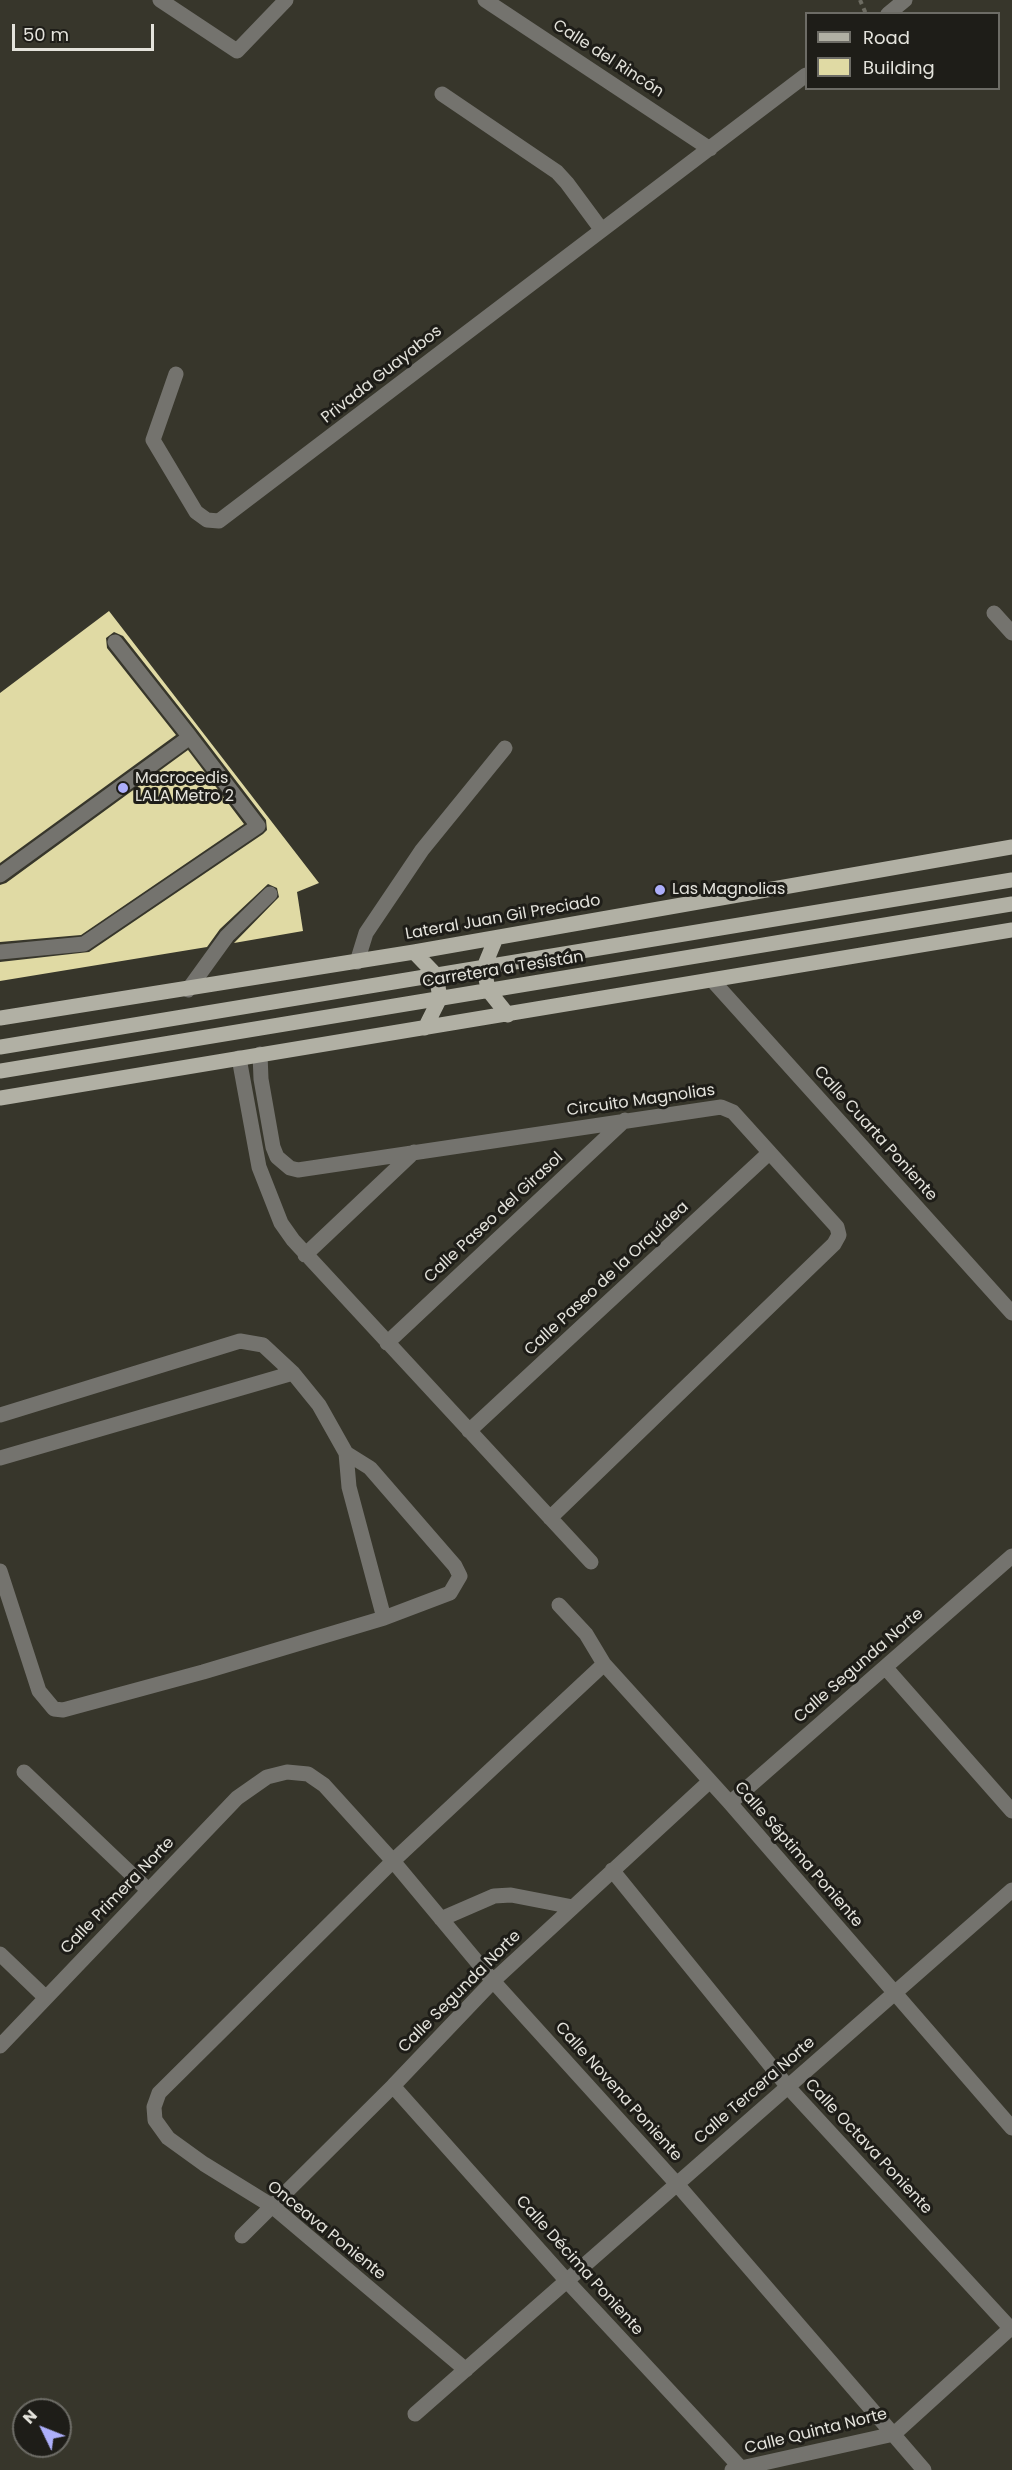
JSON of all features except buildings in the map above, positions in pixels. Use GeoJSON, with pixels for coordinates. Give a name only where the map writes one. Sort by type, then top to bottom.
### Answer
{"type":"FeatureCollection","features":[{"type":"Feature","properties":{"kind":"main road","name":"Lateral Juan Gil Preciado"},"geometry":{"type":"LineString","coordinates":[[0,1018],[357,962],[1012,848]]}},
{"type":"Feature","properties":{"kind":"main road","name":"Carretera a Tesistán"},"geometry":{"type":"LineString","coordinates":[[0,1047],[1012,880]]}},
{"type":"Feature","properties":{"kind":"main road","name":"Carretera a Tesistán"},"geometry":{"type":"LineString","coordinates":[[0,1071],[1012,904]]}},
{"type":"Feature","properties":{"kind":"main road"},"geometry":{"type":"LineString","coordinates":[[0,1098],[1012,930]]}},
{"type":"Feature","properties":{"kind":"main road"},"geometry":{"type":"LineString","coordinates":[[496,938],[484,967],[488,990],[508,1014]]}},
{"type":"Feature","properties":{"kind":"main road"},"geometry":{"type":"LineString","coordinates":[[414,952],[436,975],[440,998],[425,1028]]}},
{"type":"Feature","properties":{"kind":"street"},"geometry":{"type":"LineString","coordinates":[[160,0],[237,51],[286,0]]}},
{"type":"Feature","properties":{"kind":"street","name":"Calle del Rincón"},"geometry":{"type":"LineString","coordinates":[[485,0],[710,149]]}},
{"type":"Feature","properties":{"kind":"street"},"geometry":{"type":"LineString","coordinates":[[890,12],[905,0]]}},
{"type":"Feature","properties":{"kind":"street","name":"Privada Guayabos"},"geometry":{"type":"LineString","coordinates":[[176,374],[153,440],[196,512],[207,519],[219,521],[805,77]]}},
{"type":"Feature","properties":{"kind":"street"},"geometry":{"type":"LineString","coordinates":[[442,94],[557,172],[601,229]]}},
{"type":"Feature","properties":{"kind":"street"},"geometry":{"type":"LineString","coordinates":[[994,613],[1012,633]]}},
{"type":"Feature","properties":{"kind":"street"},"geometry":{"type":"LineString","coordinates":[[0,952],[84,944],[258,826],[116,642]]}},
{"type":"Feature","properties":{"kind":"street"},"geometry":{"type":"LineString","coordinates":[[0,875],[190,737]]}},
{"type":"Feature","properties":{"kind":"street"},"geometry":{"type":"LineString","coordinates":[[357,962],[366,933],[422,850],[505,748]]}},
{"type":"Feature","properties":{"kind":"street"},"geometry":{"type":"LineString","coordinates":[[188,990],[227,936],[270,894]]}},
{"type":"Feature","properties":{"kind":"street","name":"Calle Cuarta Poniente"},"geometry":{"type":"LineString","coordinates":[[712,980],[1012,1313]]}},
{"type":"Feature","properties":{"kind":"street","name":"Circuito Magnolias"},"geometry":{"type":"LineString","coordinates":[[260,1054],[261,1079],[273,1147],[282,1163],[298,1170],[721,1107],[733,1112],[837,1227],[839,1235],[834,1244],[550,1518]]}},
{"type":"Feature","properties":{"kind":"street"},"geometry":{"type":"LineString","coordinates":[[239,1058],[259,1167],[281,1223],[305,1255],[591,1563]]}},
{"type":"Feature","properties":{"kind":"street","name":"Calle Paseo del Girasol"},"geometry":{"type":"LineString","coordinates":[[387,1343],[625,1120]]}},
{"type":"Feature","properties":{"kind":"street"},"geometry":{"type":"LineString","coordinates":[[305,1255],[414,1152]]}},
{"type":"Feature","properties":{"kind":"street","name":"Calle Paseo de la Orquídea"},"geometry":{"type":"LineString","coordinates":[[469,1431],[769,1153]]}},
{"type":"Feature","properties":{"kind":"street"},"geometry":{"type":"LineString","coordinates":[[0,1414],[240,1341],[263,1345],[293,1373],[319,1405],[346,1453],[349,1487],[384,1618]]}},
{"type":"Feature","properties":{"kind":"street"},"geometry":{"type":"LineString","coordinates":[[0,1458],[293,1373]]}},
{"type":"Feature","properties":{"kind":"street"},"geometry":{"type":"LineString","coordinates":[[0,1571],[39,1691],[54,1708],[63,1710],[203,1672],[384,1618],[450,1593],[460,1576],[455,1566],[370,1468],[346,1453]]}},
{"type":"Feature","properties":{"kind":"street","name":"Calle Segunda Norte"},"geometry":{"type":"LineString","coordinates":[[730,1803],[1012,1556]]}},
{"type":"Feature","properties":{"kind":"street","name":"Calle Séptima Poniente"},"geometry":{"type":"LineString","coordinates":[[559,1605],[586,1634],[603,1664],[730,1803],[1012,2128]]}},
{"type":"Feature","properties":{"kind":"street"},"geometry":{"type":"LineString","coordinates":[[393,1861],[603,1664]]}},
{"type":"Feature","properties":{"kind":"street"},"geometry":{"type":"LineString","coordinates":[[885,1667],[1012,1811]]}},
{"type":"Feature","properties":{"kind":"street"},"geometry":{"type":"LineString","coordinates":[[24,1772],[148,1890]]}},
{"type":"Feature","properties":{"kind":"street","name":"Calle Novena Poniente"},"geometry":{"type":"LineString","coordinates":[[267,1777],[287,1772],[308,1774],[324,1785],[393,1861],[493,1981],[676,2183],[924,2470]]}},
{"type":"Feature","properties":{"kind":"street","name":"Calle Primera Norte"},"geometry":{"type":"LineString","coordinates":[[0,2046],[237,1798],[267,1777]]}},
{"type":"Feature","properties":{"kind":"street","name":"Calle Segunda Norte"},"geometry":{"type":"LineString","coordinates":[[242,2236],[393,2086],[493,1981],[710,1781]]}},
{"type":"Feature","properties":{"kind":"street","name":"Onceava Poniente"},"geometry":{"type":"LineString","coordinates":[[393,1861],[159,2093],[154,2108],[155,2120],[168,2138],[204,2164],[272,2206],[466,2370]]}},
{"type":"Feature","properties":{"kind":"street","name":"Calle Octava Poniente"},"geometry":{"type":"LineString","coordinates":[[612,1870],[788,2087],[1012,2329]]}},
{"type":"Feature","properties":{"kind":"street","name":"Calle Tercera Norte"},"geometry":{"type":"LineString","coordinates":[[415,2414],[1012,1890]]}},
{"type":"Feature","properties":{"kind":"street"},"geometry":{"type":"LineString","coordinates":[[441,1919],[494,1896],[511,1895],[573,1907]]}},
{"type":"Feature","properties":{"kind":"street"},"geometry":{"type":"LineString","coordinates":[[0,1954],[45,1997]]}},
{"type":"Feature","properties":{"kind":"street","name":"Calle Décima Poniente"},"geometry":{"type":"LineString","coordinates":[[393,2086],[737,2469]]}},
{"type":"Feature","properties":{"kind":"street","name":"Calle Quinta Norte"},"geometry":{"type":"LineString","coordinates":[[737,2469],[894,2434],[1012,2329]]}},
{"type":"Feature","properties":{"kind":"place","name":"Macrocedis LALA Metro 2"},"geometry":{"type":"Point","coordinates":[123,788]}},
{"type":"Feature","properties":{"kind":"place","name":"Las Magnolias"},"geometry":{"type":"Point","coordinates":[660,890]}}]}
